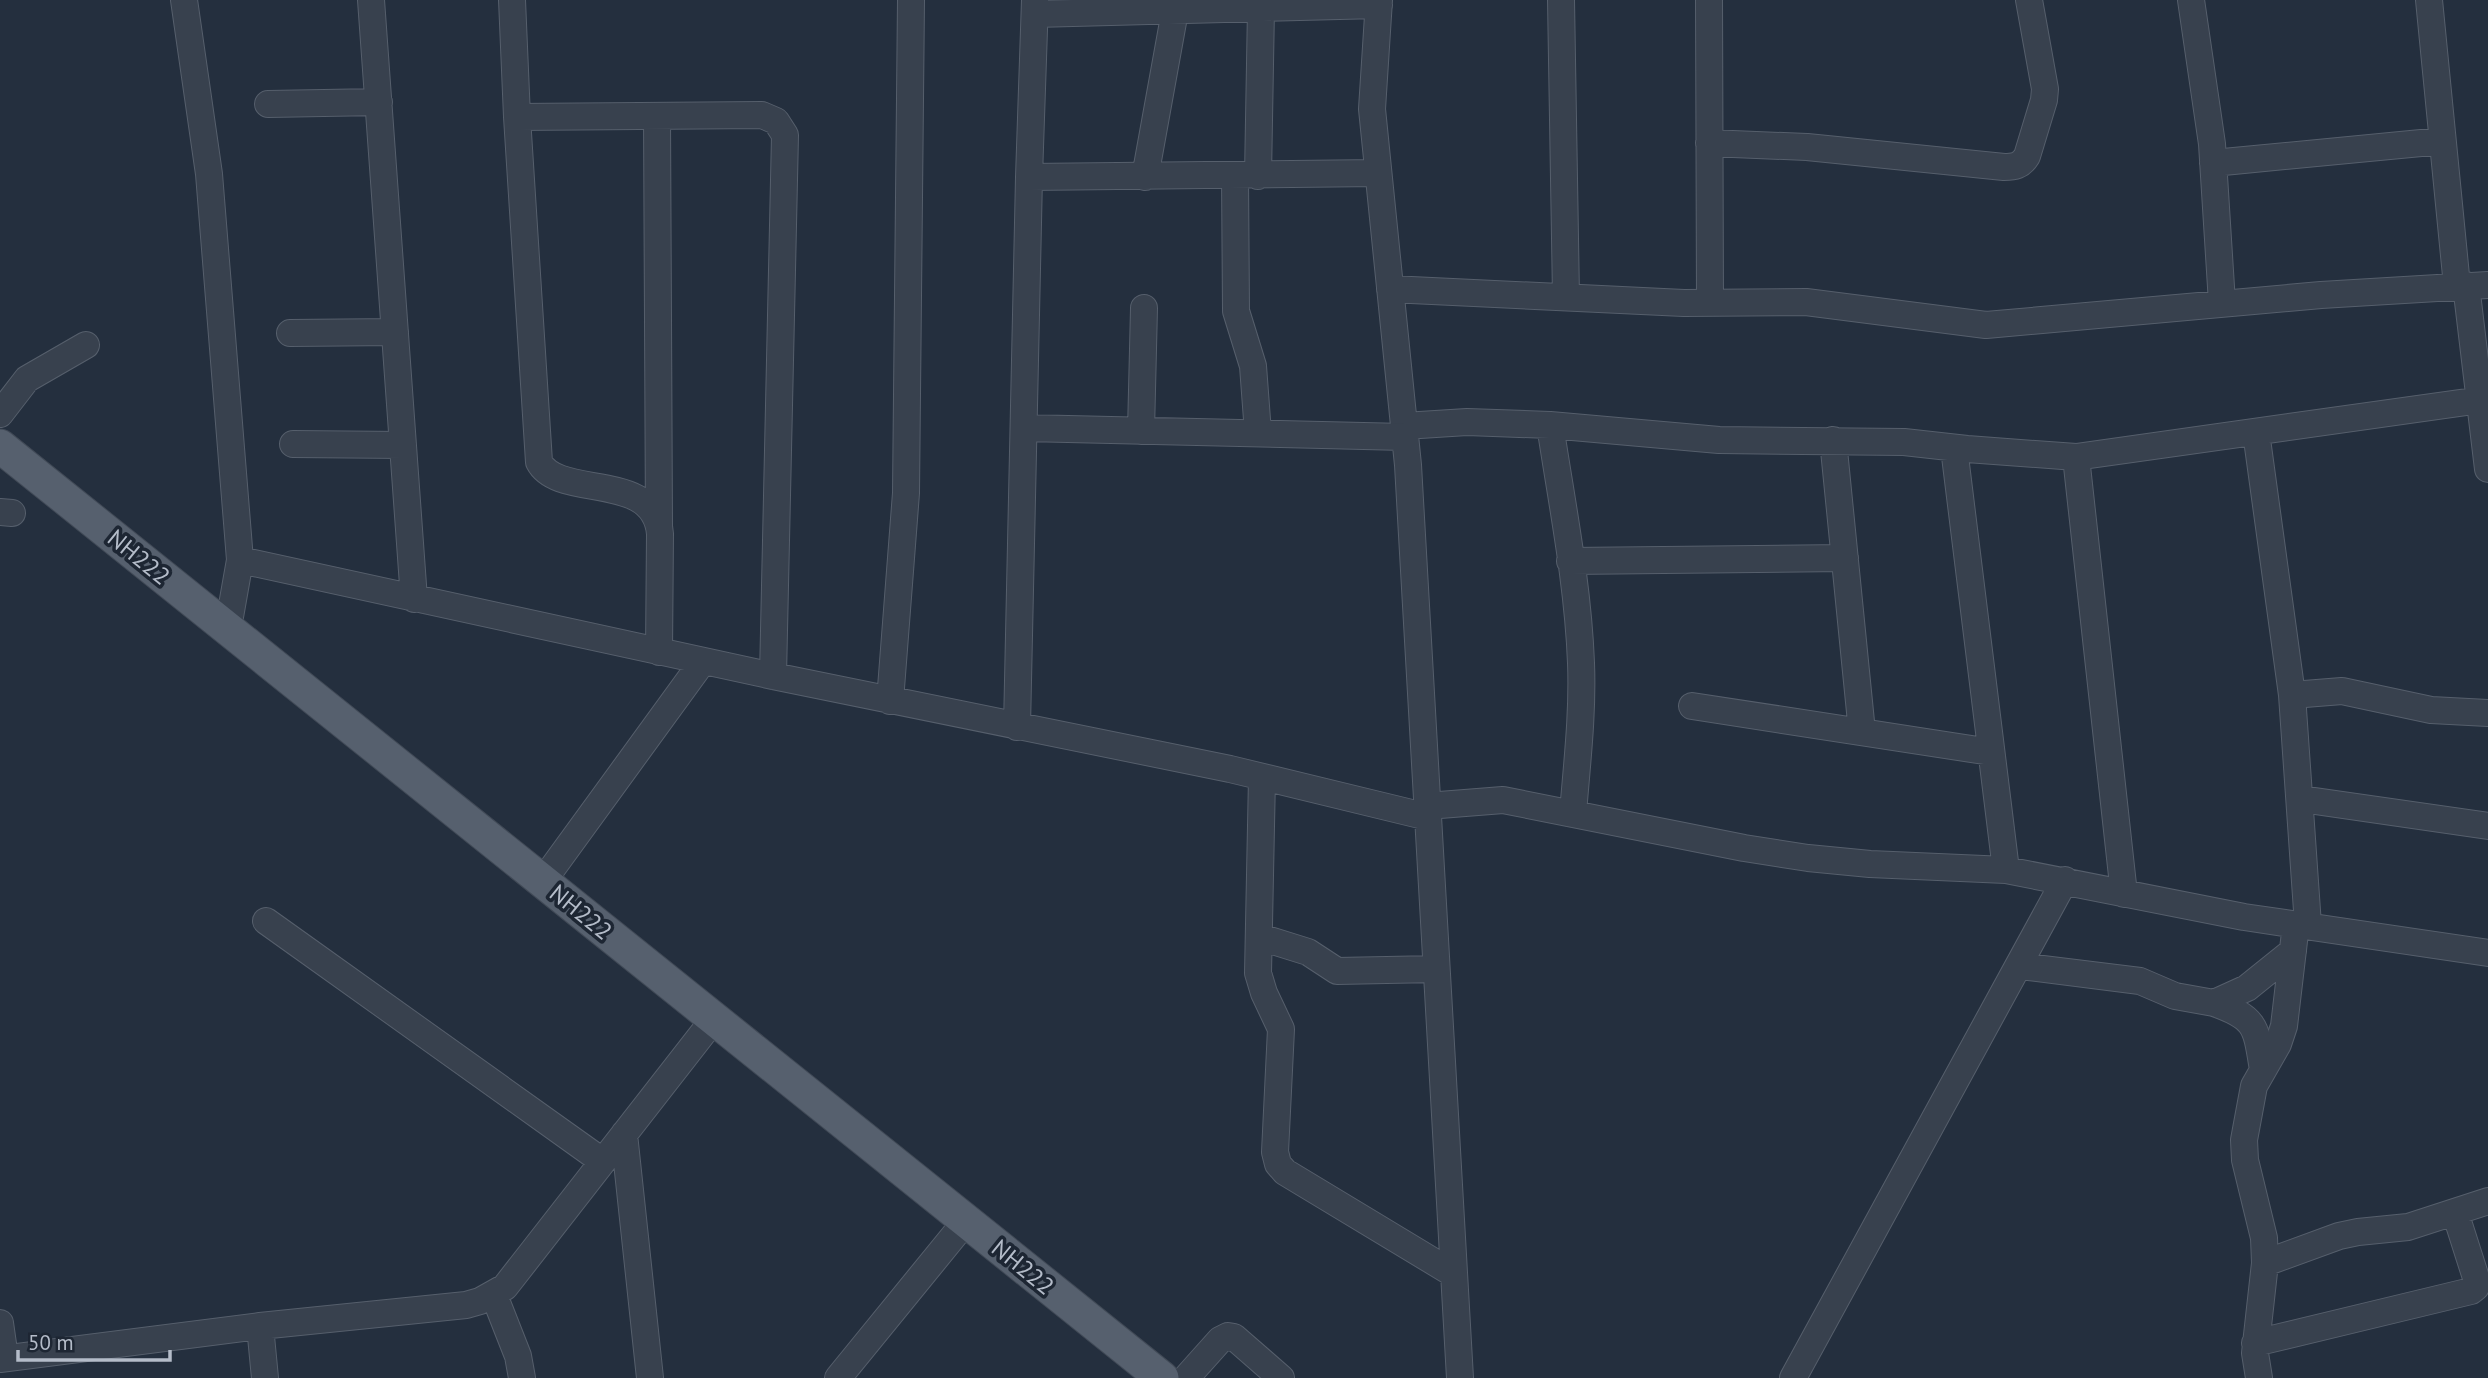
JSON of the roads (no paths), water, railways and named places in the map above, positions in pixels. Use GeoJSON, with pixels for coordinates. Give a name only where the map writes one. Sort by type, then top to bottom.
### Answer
{"type":"FeatureCollection","features":[{"type":"Feature","properties":{"kind":"main road","name":"NH222"},"geometry":{"type":"LineString","coordinates":[[0,446],[1162,1378]]}},
{"type":"Feature","properties":{"kind":"street"},"geometry":{"type":"LineString","coordinates":[[184,0],[209,174],[240,560],[228,628]]}},
{"type":"Feature","properties":{"kind":"street"},"geometry":{"type":"LineString","coordinates":[[371,0],[414,600]]}},
{"type":"Feature","properties":{"kind":"street"},"geometry":{"type":"LineString","coordinates":[[512,0],[539,462],[543,470],[556,478],[628,494],[648,508],[659,526]]}},
{"type":"Feature","properties":{"kind":"street"},"geometry":{"type":"LineString","coordinates":[[890,701],[905,493],[911,0]]}},
{"type":"Feature","properties":{"kind":"street"},"geometry":{"type":"LineString","coordinates":[[1561,0],[1566,297]]}},
{"type":"Feature","properties":{"kind":"street"},"geometry":{"type":"LineString","coordinates":[[1709,0],[1710,303]]}},
{"type":"Feature","properties":{"kind":"street"},"geometry":{"type":"LineString","coordinates":[[1709,144],[1807,146],[2004,167],[2023,163],[2044,100],[2045,89],[2029,0]]}},
{"type":"Feature","properties":{"kind":"street"},"geometry":{"type":"LineString","coordinates":[[2191,0],[2213,163],[2222,303]]}},
{"type":"Feature","properties":{"kind":"street"},"geometry":{"type":"LineString","coordinates":[[2429,0],[2442,141],[2470,285],[2488,469]]}},
{"type":"Feature","properties":{"kind":"street"},"geometry":{"type":"LineString","coordinates":[[1017,727],[1035,7],[1175,10],[1379,3],[1372,109],[1404,431],[1460,1378]]}},
{"type":"Feature","properties":{"kind":"street"},"geometry":{"type":"LineString","coordinates":[[1258,433],[1253,366],[1236,311],[1261,8]]}},
{"type":"Feature","properties":{"kind":"street"},"geometry":{"type":"LineString","coordinates":[[1145,177],[1175,10]]}},
{"type":"Feature","properties":{"kind":"street"},"geometry":{"type":"LineString","coordinates":[[268,104],[379,102]]}},
{"type":"Feature","properties":{"kind":"street"},"geometry":{"type":"LineString","coordinates":[[517,117],[762,115],[776,121],[785,135],[773,676]]}},
{"type":"Feature","properties":{"kind":"street"},"geometry":{"type":"LineString","coordinates":[[657,116],[659,652]]}},
{"type":"Feature","properties":{"kind":"street"},"geometry":{"type":"LineString","coordinates":[[2213,163],[2442,141]]}},
{"type":"Feature","properties":{"kind":"street"},"geometry":{"type":"LineString","coordinates":[[1029,177],[1378,173]]}},
{"type":"Feature","properties":{"kind":"street"},"geometry":{"type":"LineString","coordinates":[[1390,289],[1710,303],[1806,302],[1986,325],[2222,303],[2470,285]]}},
{"type":"Feature","properties":{"kind":"street"},"geometry":{"type":"LineString","coordinates":[[1141,430],[1144,308]]}},
{"type":"Feature","properties":{"kind":"street"},"geometry":{"type":"LineString","coordinates":[[290,333],[395,332]]}},
{"type":"Feature","properties":{"kind":"street"},"geometry":{"type":"LineString","coordinates":[[0,414],[27,379],[86,345]]}},
{"type":"Feature","properties":{"kind":"street"},"geometry":{"type":"LineString","coordinates":[[1025,428],[1258,433],[1404,431],[1466,422],[1549,425],[1719,440],[1904,442],[2076,457],[2481,400]]}},
{"type":"Feature","properties":{"kind":"street"},"geometry":{"type":"LineString","coordinates":[[1549,425],[1570,561],[1581,662],[1582,709],[1573,813]]}},
{"type":"Feature","properties":{"kind":"street"},"geometry":{"type":"LineString","coordinates":[[2256,432],[2292,695],[2301,799],[2302,925],[2293,951],[2284,1026],[2278,1044],[2250,1097],[2243,1151],[2263,1228],[2264,1263],[2255,1343],[2259,1378]]}},
{"type":"Feature","properties":{"kind":"street"},"geometry":{"type":"LineString","coordinates":[[1833,440],[1862,732]]}},
{"type":"Feature","properties":{"kind":"street"},"geometry":{"type":"LineString","coordinates":[[293,444],[404,445]]}},
{"type":"Feature","properties":{"kind":"street"},"geometry":{"type":"LineString","coordinates":[[1954,448],[2006,870]]}},
{"type":"Feature","properties":{"kind":"street"},"geometry":{"type":"LineString","coordinates":[[2076,457],[2124,894]]}},
{"type":"Feature","properties":{"kind":"street"},"geometry":{"type":"LineString","coordinates":[[1570,561],[1845,558]]}},
{"type":"Feature","properties":{"kind":"street"},"geometry":{"type":"LineString","coordinates":[[240,560],[703,662],[1427,811],[1503,800],[1744,848],[1808,858],[1870,864],[2006,870],[2244,917],[2488,953]]}},
{"type":"Feature","properties":{"kind":"street"},"geometry":{"type":"LineString","coordinates":[[542,881],[703,662]]}},
{"type":"Feature","properties":{"kind":"street"},"geometry":{"type":"LineString","coordinates":[[2292,695],[2342,691],[2431,710],[2488,713]]}},
{"type":"Feature","properties":{"kind":"street"},"geometry":{"type":"LineString","coordinates":[[1692,706],[1991,752]]}},
{"type":"Feature","properties":{"kind":"street"},"geometry":{"type":"LineString","coordinates":[[1262,777],[1258,973],[1281,1029],[1275,1152],[1278,1164],[1284,1172],[1454,1274]]}},
{"type":"Feature","properties":{"kind":"street"},"geometry":{"type":"LineString","coordinates":[[2301,799],[2488,826]]}},
{"type":"Feature","properties":{"kind":"street"},"geometry":{"type":"LineString","coordinates":[[1793,1378],[2065,880]]}},
{"type":"Feature","properties":{"kind":"street"},"geometry":{"type":"LineString","coordinates":[[266,921],[603,1161]]}},
{"type":"Feature","properties":{"kind":"street"},"geometry":{"type":"LineString","coordinates":[[1260,937],[1308,952],[1337,971],[1436,969]]}},
{"type":"Feature","properties":{"kind":"street"},"geometry":{"type":"LineString","coordinates":[[2214,1003],[2247,988],[2293,951]]}},
{"type":"Feature","properties":{"kind":"street"},"geometry":{"type":"LineString","coordinates":[[2020,966],[2140,981],[2175,996],[2214,1003],[2236,1011],[2246,1017],[2253,1027],[2263,1070]]}},
{"type":"Feature","properties":{"kind":"street"},"geometry":{"type":"LineString","coordinates":[[0,1323],[2,1358],[260,1326],[466,1305],[494,1295],[505,1287],[714,1019]]}},
{"type":"Feature","properties":{"kind":"street"},"geometry":{"type":"LineString","coordinates":[[624,1134],[650,1378]]}},
{"type":"Feature","properties":{"kind":"street"},"geometry":{"type":"LineString","coordinates":[[2264,1263],[2339,1236],[2399,1230],[2488,1201]]}},
{"type":"Feature","properties":{"kind":"street"},"geometry":{"type":"LineString","coordinates":[[2255,1343],[2471,1291],[2476,1287],[2477,1281],[2455,1212]]}},
{"type":"Feature","properties":{"kind":"street"},"geometry":{"type":"LineString","coordinates":[[838,1378],[966,1221]]}},
{"type":"Feature","properties":{"kind":"street"},"geometry":{"type":"LineString","coordinates":[[494,1295],[518,1356],[522,1378]]}},
{"type":"Feature","properties":{"kind":"street"},"geometry":{"type":"LineString","coordinates":[[260,1326],[265,1378]]}},
{"type":"Feature","properties":{"kind":"street"},"geometry":{"type":"LineString","coordinates":[[1186,1378],[1220,1340],[1228,1336],[1234,1338],[1281,1378]]}}]}
